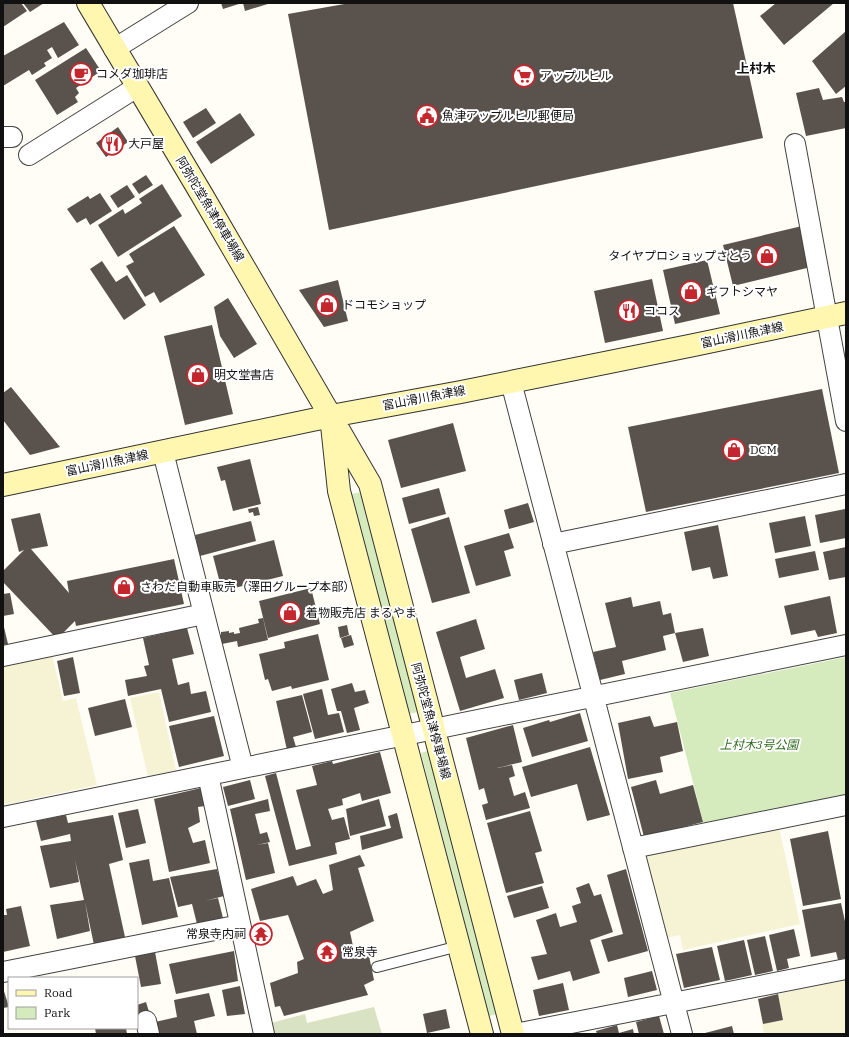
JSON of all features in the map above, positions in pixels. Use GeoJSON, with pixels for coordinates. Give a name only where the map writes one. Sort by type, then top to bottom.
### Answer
{"type":"FeatureCollection","features":[{"type":"Feature","properties":{"kind":"main road","name":"阿弥陀堂魚津停車場線"},"geometry":{"type":"LineString","coordinates":[[88,3],[370,484],[514,1034]]}},
{"type":"Feature","properties":{"kind":"main road","name":"富山滑川魚津線"},"geometry":{"type":"LineString","coordinates":[[3,486],[331,416],[511,382],[836,315]]}},
{"type":"Feature","properties":{"kind":"main road","name":"阿弥陀堂魚津停車場線"},"geometry":{"type":"LineString","coordinates":[[331,416],[339,491],[482,1034]]}},
{"type":"Feature","properties":{"kind":"street"},"geometry":{"type":"LineString","coordinates":[[114,49],[188,3]]}},
{"type":"Feature","properties":{"kind":"street"},"geometry":{"type":"LineString","coordinates":[[29,156],[137,87]]}},
{"type":"Feature","properties":{"kind":"street"},"geometry":{"type":"LineString","coordinates":[[795,144],[836,315],[846,421]]}},
{"type":"Feature","properties":{"kind":"street"},"geometry":{"type":"LineString","coordinates":[[511,382],[682,1034]]}},
{"type":"Feature","properties":{"kind":"street"},"geometry":{"type":"LineString","coordinates":[[163,452],[243,768]]}},
{"type":"Feature","properties":{"kind":"street"},"geometry":{"type":"LineString","coordinates":[[553,544],[846,484]]}},
{"type":"Feature","properties":{"kind":"street"},"geometry":{"type":"LineString","coordinates":[[3,656],[204,614]]}},
{"type":"Feature","properties":{"kind":"street"},"geometry":{"type":"LineString","coordinates":[[3,818],[846,645]]}},
{"type":"Feature","properties":{"kind":"street"},"geometry":{"type":"LineString","coordinates":[[208,775],[264,1034]]}},
{"type":"Feature","properties":{"kind":"street"},"geometry":{"type":"LineString","coordinates":[[633,848],[846,805]]}},
{"type":"Feature","properties":{"kind":"street"},"geometry":{"type":"LineString","coordinates":[[3,972],[240,925]]}},
{"type":"Feature","properties":{"kind":"street"},"geometry":{"type":"LineString","coordinates":[[514,1034],[846,969]]}},
{"type":"Feature","properties":{"kind":"lane"},"geometry":{"type":"LineString","coordinates":[[377,967],[459,946]]}},
{"type":"Feature","properties":{"kind":"shaded area"},"geometry":{"type":"Polygon","coordinates":[[[52,654],[63,701],[76,698],[97,785],[3,805],[3,665],[52,654]]]}},
{"type":"Feature","properties":{"kind":"shaded area"},"geometry":{"type":"Polygon","coordinates":[[[159,692],[176,770],[148,777],[130,698],[159,692]]]}},
{"type":"Feature","properties":{"kind":"shaded area"},"geometry":{"type":"Polygon","coordinates":[[[779,827],[800,924],[683,950],[680,935],[666,938],[645,859],[651,852],[779,827]]]}},
{"type":"Feature","properties":{"kind":"shaded area"},"geometry":{"type":"Polygon","coordinates":[[[846,980],[846,1034],[764,1034],[762,1024],[783,1019],[778,994],[846,980]]]}},
{"type":"Feature","properties":{"kind":"green space"},"geometry":{"type":"Polygon","coordinates":[[[362,492],[419,712],[407,714],[351,494],[362,492]]]}},
{"type":"Feature","properties":{"kind":"green space","name":"上村木3号公園"},"geometry":{"type":"Polygon","coordinates":[[[846,657],[846,796],[704,825],[670,693],[846,657]]]}},
{"type":"Feature","properties":{"kind":"green space"},"geometry":{"type":"Polygon","coordinates":[[[430,750],[499,1014],[488,1016],[421,753],[430,750]]]}},
{"type":"Feature","properties":{"kind":"green space"},"geometry":{"type":"Polygon","coordinates":[[[374,1007],[382,1034],[274,1034],[271,1023],[305,1014],[307,1023],[374,1007]]]}},
{"type":"Feature","properties":{"kind":"building"},"geometry":{"type":"Polygon","coordinates":[[[3,3],[21,3],[27,11],[3,27],[3,3]]]}},
{"type":"Feature","properties":{"kind":"building"},"geometry":{"type":"Polygon","coordinates":[[[23,3],[44,3],[30,12],[23,3]]]}},
{"type":"Feature","properties":{"kind":"building"},"geometry":{"type":"Polygon","coordinates":[[[221,3],[242,3],[223,9],[221,3]]]}},
{"type":"Feature","properties":{"kind":"building"},"geometry":{"type":"Polygon","coordinates":[[[243,3],[271,3],[245,11],[243,3]]]}},
{"type":"Feature","properties":{"kind":"building","name":"アップルヒル"},"geometry":{"type":"Polygon","coordinates":[[[350,3],[733,3],[763,138],[329,230],[288,14],[350,3]]]}},
{"type":"Feature","properties":{"kind":"building"},"geometry":{"type":"Polygon","coordinates":[[[776,3],[834,3],[784,45],[760,16],[776,3]]]}},
{"type":"Feature","properties":{"kind":"building"},"geometry":{"type":"Polygon","coordinates":[[[64,22],[79,45],[58,58],[52,47],[47,50],[52,58],[44,63],[46,66],[32,75],[29,70],[3,86],[3,56],[64,22]]]}},
{"type":"Feature","properties":{"kind":"building"},"geometry":{"type":"Polygon","coordinates":[[[846,31],[846,86],[836,94],[812,61],[846,31]]]}},
{"type":"Feature","properties":{"kind":"building"},"geometry":{"type":"Polygon","coordinates":[[[86,48],[101,71],[76,88],[79,93],[75,97],[78,102],[57,115],[35,80],[86,48]]]}},
{"type":"Feature","properties":{"kind":"building"},"geometry":{"type":"Polygon","coordinates":[[[819,88],[823,100],[842,97],[844,102],[846,102],[846,128],[806,136],[796,93],[819,88]]]}},
{"type":"Feature","properties":{"kind":"building"},"geometry":{"type":"Polygon","coordinates":[[[206,108],[216,123],[193,138],[183,122],[206,108]]]}},
{"type":"Feature","properties":{"kind":"building"},"geometry":{"type":"Polygon","coordinates":[[[240,113],[255,135],[211,164],[196,142],[240,113]]]}},
{"type":"Feature","properties":{"kind":"building"},"geometry":{"type":"Polygon","coordinates":[[[118,127],[128,142],[106,157],[96,143],[118,127]]]}},
{"type":"Feature","properties":{"kind":"building"},"geometry":{"type":"Polygon","coordinates":[[[146,175],[153,185],[139,194],[132,184],[146,175]]]}},
{"type":"Feature","properties":{"kind":"building"},"geometry":{"type":"Polygon","coordinates":[[[162,184],[182,216],[118,257],[98,225],[123,209],[125,214],[142,203],[139,199],[162,184]]]}},
{"type":"Feature","properties":{"kind":"building"},"geometry":{"type":"Polygon","coordinates":[[[127,185],[135,197],[118,208],[110,196],[127,185]]]}},
{"type":"Feature","properties":{"kind":"building"},"geometry":{"type":"Polygon","coordinates":[[[100,193],[112,211],[90,225],[86,218],[77,223],[67,209],[88,196],[90,199],[100,193]]]}},
{"type":"Feature","properties":{"kind":"building"},"geometry":{"type":"Polygon","coordinates":[[[174,226],[205,275],[160,303],[154,292],[145,297],[126,266],[134,262],[129,254],[174,226]]]}},
{"type":"Feature","properties":{"kind":"building","name":"タイヤプロショップさとう"},"geometry":{"type":"Polygon","coordinates":[[[802,226],[811,267],[733,286],[723,245],[802,226]]]}},
{"type":"Feature","properties":{"kind":"building","name":"ギフトシマヤ"},"geometry":{"type":"Polygon","coordinates":[[[707,260],[720,314],[675,324],[663,270],[707,260]]]}},
{"type":"Feature","properties":{"kind":"building"},"geometry":{"type":"Polygon","coordinates":[[[102,261],[116,282],[127,275],[146,305],[124,320],[90,269],[102,261]]]}},
{"type":"Feature","properties":{"kind":"building","name":"ココス"},"geometry":{"type":"Polygon","coordinates":[[[652,279],[663,331],[605,343],[594,291],[652,279]]]}},
{"type":"Feature","properties":{"kind":"building","name":"ドコモショップ"},"geometry":{"type":"Polygon","coordinates":[[[338,280],[348,321],[324,327],[299,290],[338,280]]]}},
{"type":"Feature","properties":{"kind":"building"},"geometry":{"type":"Polygon","coordinates":[[[228,298],[257,344],[234,358],[220,336],[214,307],[228,298]]]}},
{"type":"Feature","properties":{"kind":"building","name":"明文堂書店"},"geometry":{"type":"Polygon","coordinates":[[[212,325],[233,414],[185,425],[164,336],[212,325]]]}},
{"type":"Feature","properties":{"kind":"building"},"geometry":{"type":"Polygon","coordinates":[[[11,387],[60,447],[30,455],[3,420],[3,393],[11,387]]]}},
{"type":"Feature","properties":{"kind":"building","name":"DCM"},"geometry":{"type":"Polygon","coordinates":[[[822,389],[839,473],[646,512],[628,427],[822,389]]]}},
{"type":"Feature","properties":{"kind":"building"},"geometry":{"type":"Polygon","coordinates":[[[453,423],[466,471],[401,488],[388,440],[453,423]]]}},
{"type":"Feature","properties":{"kind":"building"},"geometry":{"type":"Polygon","coordinates":[[[250,459],[261,504],[233,511],[225,480],[221,481],[217,467],[250,459]]]}},
{"type":"Feature","properties":{"kind":"building"},"geometry":{"type":"Polygon","coordinates":[[[439,488],[446,514],[409,524],[402,498],[439,488]]]}},
{"type":"Feature","properties":{"kind":"building"},"geometry":{"type":"Polygon","coordinates":[[[528,503],[534,522],[509,529],[504,510],[528,503]]]}},
{"type":"Feature","properties":{"kind":"building"},"geometry":{"type":"Polygon","coordinates":[[[258,507],[260,515],[254,516],[253,512],[249,513],[248,509],[258,507]]]}},
{"type":"Feature","properties":{"kind":"building"},"geometry":{"type":"Polygon","coordinates":[[[845,509],[846,538],[820,543],[815,515],[845,509]]]}},
{"type":"Feature","properties":{"kind":"building"},"geometry":{"type":"Polygon","coordinates":[[[40,513],[48,546],[31,549],[69,593],[67,581],[174,559],[184,604],[76,626],[75,621],[57,639],[3,582],[3,571],[24,550],[19,552],[11,519],[40,513]]]}},
{"type":"Feature","properties":{"kind":"building"},"geometry":{"type":"Polygon","coordinates":[[[805,516],[811,546],[775,553],[769,523],[805,516]]]}},
{"type":"Feature","properties":{"kind":"building"},"geometry":{"type":"Polygon","coordinates":[[[449,517],[470,593],[432,603],[411,529],[449,517]]]}},
{"type":"Feature","properties":{"kind":"building"},"geometry":{"type":"Polygon","coordinates":[[[251,521],[256,541],[200,556],[195,535],[251,521]]]}},
{"type":"Feature","properties":{"kind":"building"},"geometry":{"type":"Polygon","coordinates":[[[718,525],[728,576],[713,579],[710,567],[692,571],[684,532],[718,525]]]}},
{"type":"Feature","properties":{"kind":"building"},"geometry":{"type":"Polygon","coordinates":[[[509,533],[514,548],[504,551],[511,576],[476,586],[464,546],[509,533]]]}},
{"type":"Feature","properties":{"kind":"building"},"geometry":{"type":"Polygon","coordinates":[[[274,540],[283,576],[222,591],[213,556],[274,540]]]}},
{"type":"Feature","properties":{"kind":"building"},"geometry":{"type":"Polygon","coordinates":[[[846,547],[846,577],[829,580],[823,552],[846,547]]]}},
{"type":"Feature","properties":{"kind":"building"},"geometry":{"type":"Polygon","coordinates":[[[815,551],[819,570],[779,578],[775,559],[815,551]]]}},
{"type":"Feature","properties":{"kind":"building","name":"着物販売店 まるやま"},"geometry":{"type":"Polygon","coordinates":[[[311,588],[320,624],[268,638],[259,601],[311,588]]]}},
{"type":"Feature","properties":{"kind":"building"},"geometry":{"type":"Polygon","coordinates":[[[10,593],[14,614],[3,616],[3,594],[10,593]]]}},
{"type":"Feature","properties":{"kind":"building"},"geometry":{"type":"Polygon","coordinates":[[[830,596],[837,633],[818,637],[815,630],[791,635],[784,606],[830,596]]]}},
{"type":"Feature","properties":{"kind":"building"},"geometry":{"type":"Polygon","coordinates":[[[631,597],[633,607],[660,601],[663,615],[671,613],[675,633],[663,636],[666,650],[622,661],[625,674],[600,680],[593,652],[616,647],[605,603],[631,597]]]}},
{"type":"Feature","properties":{"kind":"building"},"geometry":{"type":"Polygon","coordinates":[[[263,618],[268,640],[238,647],[237,641],[222,644],[220,635],[221,632],[229,631],[229,633],[234,632],[234,634],[240,633],[239,628],[259,623],[258,619],[263,618]]]}},
{"type":"Feature","properties":{"kind":"building"},"geometry":{"type":"Polygon","coordinates":[[[476,619],[485,649],[460,657],[466,678],[495,669],[504,698],[460,711],[436,632],[476,619]]]}},
{"type":"Feature","properties":{"kind":"building"},"geometry":{"type":"Polygon","coordinates":[[[3,623],[8,644],[3,645],[3,623]]]}},
{"type":"Feature","properties":{"kind":"building"},"geometry":{"type":"Polygon","coordinates":[[[347,625],[349,635],[340,638],[338,627],[347,625]]]}},
{"type":"Feature","properties":{"kind":"building"},"geometry":{"type":"Polygon","coordinates":[[[187,628],[194,654],[172,659],[178,685],[189,682],[191,694],[206,691],[211,712],[169,722],[161,689],[128,696],[125,680],[147,676],[144,666],[149,665],[143,638],[187,628]]]}},
{"type":"Feature","properties":{"kind":"building"},"geometry":{"type":"Polygon","coordinates":[[[703,628],[709,656],[683,662],[675,633],[703,628]]]}},
{"type":"Feature","properties":{"kind":"building"},"geometry":{"type":"Polygon","coordinates":[[[318,634],[329,680],[292,689],[291,686],[272,691],[268,679],[265,680],[259,654],[285,648],[284,642],[318,634]]]}},
{"type":"Feature","properties":{"kind":"building"},"geometry":{"type":"Polygon","coordinates":[[[351,635],[354,645],[344,648],[341,638],[351,635]]]}},
{"type":"Feature","properties":{"kind":"building"},"geometry":{"type":"Polygon","coordinates":[[[73,657],[80,693],[64,696],[57,661],[73,657]]]}},
{"type":"Feature","properties":{"kind":"building"},"geometry":{"type":"Polygon","coordinates":[[[542,673],[547,693],[519,700],[514,680],[542,673]]]}},
{"type":"Feature","properties":{"kind":"building"},"geometry":{"type":"Polygon","coordinates":[[[352,683],[355,692],[365,690],[369,703],[354,708],[360,730],[347,733],[341,711],[337,711],[331,689],[352,683]]]}},
{"type":"Feature","properties":{"kind":"building"},"geometry":{"type":"Polygon","coordinates":[[[322,689],[328,715],[339,713],[344,732],[315,739],[303,694],[322,689]]]}},
{"type":"Feature","properties":{"kind":"building"},"geometry":{"type":"Polygon","coordinates":[[[302,695],[312,732],[293,737],[296,747],[287,750],[276,701],[302,695]]]}},
{"type":"Feature","properties":{"kind":"building"},"geometry":{"type":"Polygon","coordinates":[[[125,699],[132,727],[95,736],[88,708],[125,699]]]}},
{"type":"Feature","properties":{"kind":"building"},"geometry":{"type":"Polygon","coordinates":[[[580,713],[588,741],[532,757],[523,728],[580,713]]]}},
{"type":"Feature","properties":{"kind":"building"},"geometry":{"type":"Polygon","coordinates":[[[214,716],[224,756],[179,767],[169,726],[214,716]]]}},
{"type":"Feature","properties":{"kind":"building"},"geometry":{"type":"Polygon","coordinates":[[[650,716],[654,727],[677,722],[683,751],[660,757],[663,772],[628,779],[618,723],[650,716]]]}},
{"type":"Feature","properties":{"kind":"building"},"geometry":{"type":"Polygon","coordinates":[[[513,725],[522,762],[497,768],[512,765],[515,776],[509,778],[514,796],[525,792],[530,808],[486,820],[482,805],[488,803],[484,788],[479,790],[466,738],[513,725]]]}},
{"type":"Feature","properties":{"kind":"building"},"geometry":{"type":"Polygon","coordinates":[[[590,747],[610,815],[587,821],[577,784],[531,797],[522,767],[590,747]]]}},
{"type":"Feature","properties":{"kind":"building"},"geometry":{"type":"Polygon","coordinates":[[[380,752],[391,793],[362,801],[360,793],[342,799],[343,805],[328,809],[332,820],[344,817],[350,839],[335,843],[337,854],[289,866],[265,776],[276,773],[296,850],[311,846],[296,790],[317,785],[312,766],[332,761],[333,764],[380,752]]]}},
{"type":"Feature","properties":{"kind":"building"},"geometry":{"type":"Polygon","coordinates":[[[250,780],[255,799],[228,806],[223,787],[250,780]]]}},
{"type":"Feature","properties":{"kind":"building"},"geometry":{"type":"Polygon","coordinates":[[[656,780],[660,794],[693,785],[703,822],[644,837],[631,787],[656,780]]]}},
{"type":"Feature","properties":{"kind":"building"},"geometry":{"type":"Polygon","coordinates":[[[201,788],[205,806],[198,807],[200,822],[188,828],[193,843],[205,840],[210,863],[169,872],[154,799],[201,788]]]}},
{"type":"Feature","properties":{"kind":"building"},"geometry":{"type":"Polygon","coordinates":[[[268,799],[270,811],[255,814],[260,834],[267,832],[270,842],[257,845],[268,843],[275,873],[246,880],[230,809],[268,799]]]}},
{"type":"Feature","properties":{"kind":"building"},"geometry":{"type":"Polygon","coordinates":[[[379,799],[386,826],[350,836],[346,809],[379,799]]]}},
{"type":"Feature","properties":{"kind":"building"},"geometry":{"type":"Polygon","coordinates":[[[138,809],[146,843],[126,848],[118,813],[138,809]]]}},
{"type":"Feature","properties":{"kind":"building"},"geometry":{"type":"Polygon","coordinates":[[[530,811],[542,851],[535,853],[544,883],[506,893],[487,823],[530,811]]]}},
{"type":"Feature","properties":{"kind":"building"},"geometry":{"type":"Polygon","coordinates":[[[397,813],[403,838],[362,850],[360,836],[391,828],[388,816],[397,813]]]}},
{"type":"Feature","properties":{"kind":"building"},"geometry":{"type":"Polygon","coordinates":[[[66,815],[68,823],[113,815],[123,860],[109,864],[125,937],[94,945],[85,902],[90,931],[57,939],[50,905],[84,900],[75,860],[79,882],[50,888],[40,846],[71,841],[70,834],[41,841],[36,821],[66,815]]]}},
{"type":"Feature","properties":{"kind":"building"},"geometry":{"type":"Polygon","coordinates":[[[828,831],[841,899],[803,906],[790,839],[828,831]]]}},
{"type":"Feature","properties":{"kind":"building"},"geometry":{"type":"Polygon","coordinates":[[[360,855],[365,866],[358,868],[374,921],[350,932],[353,946],[359,958],[369,956],[374,980],[364,985],[368,995],[284,1016],[280,1006],[275,1007],[270,983],[298,973],[297,962],[304,959],[288,915],[260,921],[251,889],[293,876],[297,886],[316,879],[323,894],[333,890],[329,865],[360,855]]]}},
{"type":"Feature","properties":{"kind":"building"},"geometry":{"type":"Polygon","coordinates":[[[149,859],[153,881],[169,878],[178,917],[142,925],[129,863],[149,859]]]}},
{"type":"Feature","properties":{"kind":"building"},"geometry":{"type":"Polygon","coordinates":[[[217,869],[224,896],[205,901],[218,898],[223,918],[197,924],[192,904],[178,907],[170,877],[217,869]]]}},
{"type":"Feature","properties":{"kind":"building"},"geometry":{"type":"Polygon","coordinates":[[[626,869],[648,951],[608,962],[601,940],[623,934],[607,875],[626,869]]]}},
{"type":"Feature","properties":{"kind":"building"},"geometry":{"type":"Polygon","coordinates":[[[589,883],[594,896],[601,894],[613,932],[590,940],[600,973],[573,981],[570,971],[538,980],[531,957],[547,954],[536,920],[556,913],[560,927],[577,922],[572,906],[581,903],[576,888],[589,883]]]}},
{"type":"Feature","properties":{"kind":"building"},"geometry":{"type":"Polygon","coordinates":[[[542,886],[549,908],[514,918],[507,896],[542,886]]]}},
{"type":"Feature","properties":{"kind":"building"},"geometry":{"type":"Polygon","coordinates":[[[841,903],[846,926],[846,958],[838,960],[836,952],[811,957],[802,910],[841,903]]]}},
{"type":"Feature","properties":{"kind":"building"},"geometry":{"type":"Polygon","coordinates":[[[21,906],[30,946],[3,952],[3,915],[7,915],[6,909],[21,906]]]}},
{"type":"Feature","properties":{"kind":"building","name":"常泉寺内祠"},"geometry":{"type":"Polygon","coordinates":[[[263,927],[265,937],[258,939],[255,929],[263,927]]]}},
{"type":"Feature","properties":{"kind":"building"},"geometry":{"type":"Polygon","coordinates":[[[794,929],[800,956],[787,959],[789,968],[777,971],[769,935],[794,929]]]}},
{"type":"Feature","properties":{"kind":"building"},"geometry":{"type":"Polygon","coordinates":[[[765,936],[773,971],[755,975],[747,940],[765,936]]]}},
{"type":"Feature","properties":{"kind":"building"},"geometry":{"type":"Polygon","coordinates":[[[744,940],[752,975],[725,981],[717,946],[744,940]]]}},
{"type":"Feature","properties":{"kind":"building"},"geometry":{"type":"Polygon","coordinates":[[[712,947],[720,980],[684,988],[676,954],[712,947]]]}},
{"type":"Feature","properties":{"kind":"building"},"geometry":{"type":"Polygon","coordinates":[[[234,951],[238,981],[176,994],[169,964],[234,951]]]}},
{"type":"Feature","properties":{"kind":"building"},"geometry":{"type":"Polygon","coordinates":[[[155,952],[161,984],[141,987],[135,956],[155,952]]]}},
{"type":"Feature","properties":{"kind":"building"},"geometry":{"type":"Polygon","coordinates":[[[652,971],[657,990],[628,997],[624,978],[652,971]]]}},
{"type":"Feature","properties":{"kind":"building"},"geometry":{"type":"Polygon","coordinates":[[[563,983],[569,1010],[539,1016],[533,990],[563,983]]]}},
{"type":"Feature","properties":{"kind":"building"},"geometry":{"type":"Polygon","coordinates":[[[240,986],[245,1014],[227,1016],[222,990],[240,986]]]}},
{"type":"Feature","properties":{"kind":"building"},"geometry":{"type":"Polygon","coordinates":[[[3,988],[8,1007],[3,1008],[3,988]]]}},
{"type":"Feature","properties":{"kind":"building"},"geometry":{"type":"Polygon","coordinates":[[[209,993],[215,1016],[194,1021],[197,1034],[158,1034],[155,1022],[177,1017],[174,1000],[209,993]]]}},
{"type":"Feature","properties":{"kind":"building"},"geometry":{"type":"Polygon","coordinates":[[[778,994],[783,1020],[763,1024],[758,999],[778,994]]]}},
{"type":"Feature","properties":{"kind":"building"},"geometry":{"type":"Polygon","coordinates":[[[146,1002],[150,1015],[138,1019],[138,1005],[146,1002]]]}},
{"type":"Feature","properties":{"kind":"building"},"geometry":{"type":"Polygon","coordinates":[[[446,1009],[450,1028],[427,1033],[423,1014],[446,1009]]]}},
{"type":"Feature","properties":{"kind":"building"},"geometry":{"type":"Polygon","coordinates":[[[659,1016],[664,1034],[639,1034],[636,1022],[659,1016]]]}},
{"type":"Feature","properties":{"kind":"building"},"geometry":{"type":"Polygon","coordinates":[[[617,1025],[619,1033],[633,1029],[634,1034],[597,1034],[596,1031],[617,1025]]]}},
{"type":"Feature","properties":{"kind":"building"},"geometry":{"type":"Polygon","coordinates":[[[732,1026],[734,1034],[705,1034],[705,1033],[732,1026]]]}},
{"type":"Feature","properties":{"kind":"building"},"geometry":{"type":"Polygon","coordinates":[[[95,1029],[126,1029],[127,1034],[96,1034],[95,1029]]]}},
{"type":"Feature","properties":{"kind":"place","name":"コメダ珈琲店"},"geometry":{"type":"Point","coordinates":[81,74]}},
{"type":"Feature","properties":{"kind":"place","name":"アップルヒル"},"geometry":{"type":"Point","coordinates":[524,76]}},
{"type":"Feature","properties":{"kind":"place","name":"魚津アップルヒル郵便局"},"geometry":{"type":"Point","coordinates":[427,116]}},
{"type":"Feature","properties":{"kind":"place","name":"大戸屋"},"geometry":{"type":"Point","coordinates":[112,144]}},
{"type":"Feature","properties":{"kind":"place","name":"タイヤプロショップさとう"},"geometry":{"type":"Point","coordinates":[767,256]}},
{"type":"Feature","properties":{"kind":"place","name":"ギフトシマヤ"},"geometry":{"type":"Point","coordinates":[691,292]}},
{"type":"Feature","properties":{"kind":"place","name":"ドコモショップ"},"geometry":{"type":"Point","coordinates":[327,305]}},
{"type":"Feature","properties":{"kind":"place","name":"ココス"},"geometry":{"type":"Point","coordinates":[629,311]}},
{"type":"Feature","properties":{"kind":"place","name":"明文堂書店"},"geometry":{"type":"Point","coordinates":[198,375]}},
{"type":"Feature","properties":{"kind":"place","name":"DCM"},"geometry":{"type":"Point","coordinates":[734,450]}},
{"type":"Feature","properties":{"kind":"place","name":"さわだ自動車販売（澤田グループ本部）"},"geometry":{"type":"Point","coordinates":[124,587]}},
{"type":"Feature","properties":{"kind":"place","name":"着物販売店 まるやま"},"geometry":{"type":"Point","coordinates":[290,613]}},
{"type":"Feature","properties":{"kind":"place","name":"常泉寺内祠"},"geometry":{"type":"Point","coordinates":[261,934]}},
{"type":"Feature","properties":{"kind":"place","name":"常泉寺"},"geometry":{"type":"Point","coordinates":[327,952]}},
{"type":"Feature","properties":{"kind":"district","name":"上村木"},"geometry":{"type":"Point","coordinates":[756,68]}}]}
